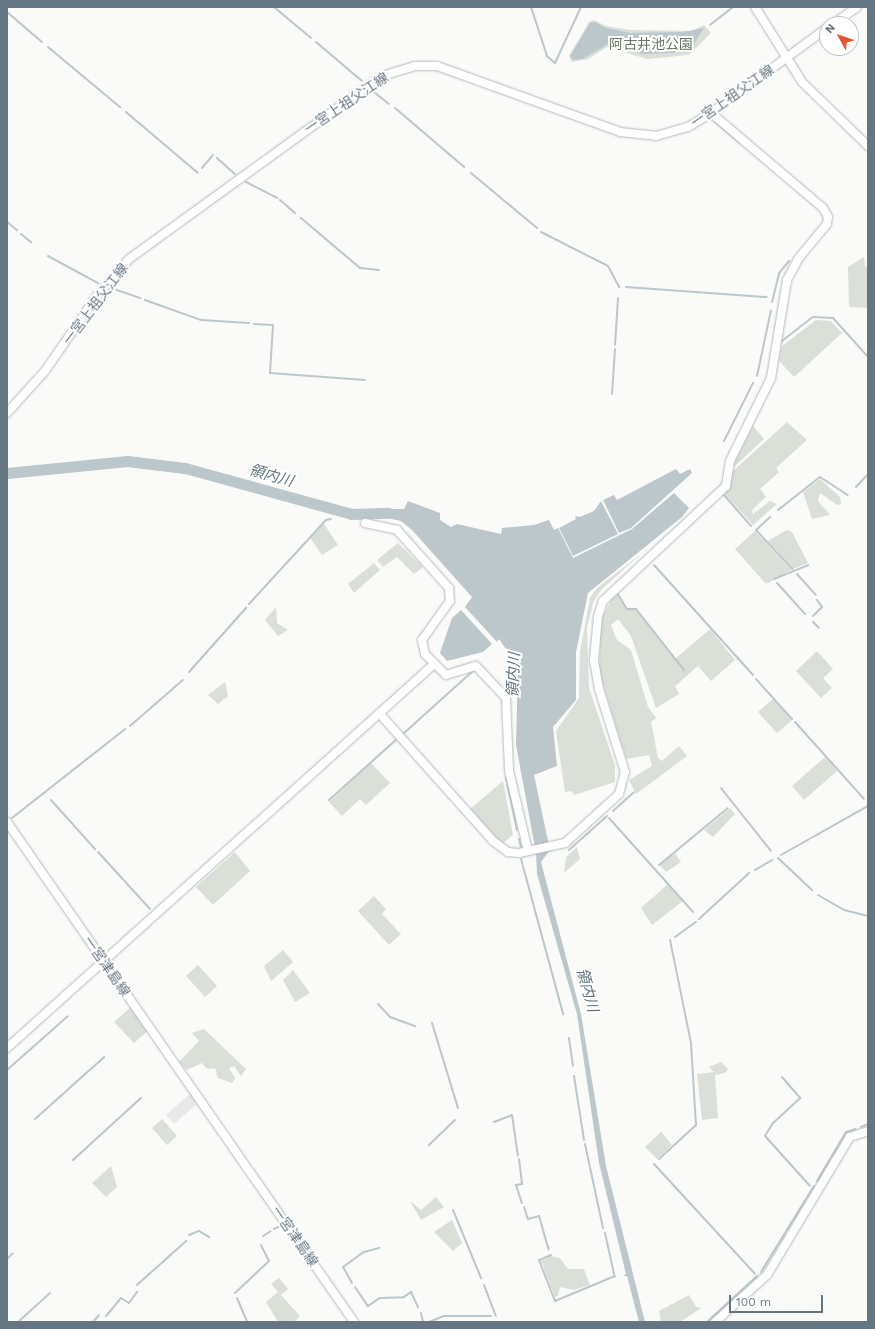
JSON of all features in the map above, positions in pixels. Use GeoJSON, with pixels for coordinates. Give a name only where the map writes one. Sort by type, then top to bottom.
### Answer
{"type":"FeatureCollection","features":[{"type":"Feature","properties":{"kind":"street"},"geometry":{"type":"LineString","coordinates":[[755,7],[817,100],[868,146]]}},
{"type":"Feature","properties":{"kind":"street"},"geometry":{"type":"LineString","coordinates":[[844,16],[857,7]]}},
{"type":"Feature","properties":{"kind":"street","name":"一宮上祖父江線"},"geometry":{"type":"LineString","coordinates":[[7,413],[45,371],[96,297],[132,256],[382,76],[415,66],[437,66],[640,137],[665,135],[711,113],[819,34]]}},
{"type":"Feature","properties":{"kind":"street"},"geometry":{"type":"LineString","coordinates":[[379,713],[501,849],[531,851],[565,843],[584,829],[615,801],[625,780],[594,660],[598,616],[603,601],[726,486],[730,461],[771,378],[787,280],[798,258],[827,224],[824,208],[711,113]]}},
{"type":"Feature","properties":{"kind":"street"},"geometry":{"type":"LineString","coordinates":[[365,523],[397,530],[450,588],[450,601],[422,640],[422,650],[442,673],[451,675],[476,666],[506,698],[509,772],[531,851]]}},
{"type":"Feature","properties":{"kind":"street"},"geometry":{"type":"LineString","coordinates":[[7,1048],[434,664]]}},
{"type":"Feature","properties":{"kind":"street","name":"一宮津島線"},"geometry":{"type":"LineString","coordinates":[[7,822],[354,1322]]}},
{"type":"Feature","properties":{"kind":"street"},"geometry":{"type":"LineString","coordinates":[[716,1322],[767,1275],[850,1137],[868,1131]]}},
{"type":"Feature","properties":{"kind":"shaded area","name":"阿古井池公園"},"geometry":{"type":"Polygon","coordinates":[[[595,22],[606,28],[630,33],[683,32],[704,28],[689,52],[645,54],[608,44],[582,59],[573,60],[570,56],[590,23],[595,22]]]}},
{"type":"Feature","properties":{"kind":"shaded area"},"geometry":{"type":"Polygon","coordinates":[[[676,469],[680,474],[690,469],[692,473],[631,528],[619,533],[603,500],[614,495],[617,500],[676,469]]]}},
{"type":"Feature","properties":{"kind":"shaded area"},"geometry":{"type":"Polygon","coordinates":[[[674,493],[689,508],[682,517],[588,593],[576,652],[576,700],[553,727],[557,766],[534,775],[550,850],[541,862],[581,1014],[606,1166],[645,1322],[639,1322],[627,1276],[623,1276],[626,1274],[599,1163],[577,1014],[537,874],[536,853],[516,745],[518,667],[499,639],[497,642],[465,607],[472,597],[412,530],[401,521],[373,515],[374,509],[404,509],[408,501],[440,513],[440,520],[451,527],[457,524],[501,534],[502,528],[534,525],[549,520],[554,530],[558,528],[573,558],[632,529],[674,493]]]}},
{"type":"Feature","properties":{"kind":"shaded area"},"geometry":{"type":"Polygon","coordinates":[[[601,501],[618,534],[573,556],[559,528],[576,519],[575,516],[580,517],[594,511],[601,501]]]}},
{"type":"Feature","properties":{"kind":"shaded area"},"geometry":{"type":"Polygon","coordinates":[[[461,610],[492,644],[483,652],[447,661],[440,653],[452,618],[461,610]]]}},
{"type":"Feature","properties":{"kind":"shaded area"},"geometry":{"type":"Polygon","coordinates":[[[191,1093],[198,1103],[174,1124],[166,1115],[191,1093]]]}},
{"type":"Feature","properties":{"kind":"green space","name":"阿古井池公園"},"geometry":{"type":"Polygon","coordinates":[[[594,20],[606,26],[631,30],[692,31],[704,25],[711,33],[689,55],[647,59],[607,47],[588,59],[572,62],[569,56],[589,22],[594,20]]]}},
{"type":"Feature","properties":{"kind":"green space"},"geometry":{"type":"Polygon","coordinates":[[[864,257],[865,267],[868,266],[868,308],[849,307],[848,267],[864,257]]]}},
{"type":"Feature","properties":{"kind":"green space"},"geometry":{"type":"Polygon","coordinates":[[[816,320],[831,321],[842,333],[794,377],[779,361],[782,346],[816,320]]]}},
{"type":"Feature","properties":{"kind":"green space"},"geometry":{"type":"Polygon","coordinates":[[[787,422],[807,440],[776,468],[779,472],[760,489],[766,497],[752,510],[753,514],[770,501],[777,504],[753,525],[725,494],[733,471],[787,422]]]}},
{"type":"Feature","properties":{"kind":"green space"},"geometry":{"type":"Polygon","coordinates":[[[753,426],[764,439],[734,467],[734,463],[753,426]]]}},
{"type":"Feature","properties":{"kind":"green space"},"geometry":{"type":"Polygon","coordinates":[[[820,479],[840,497],[841,504],[837,505],[820,493],[818,501],[830,515],[812,519],[803,492],[820,479]]]}},
{"type":"Feature","properties":{"kind":"green space"},"geometry":{"type":"Polygon","coordinates":[[[324,524],[338,545],[322,555],[310,538],[324,524]]]}},
{"type":"Feature","properties":{"kind":"green space"},"geometry":{"type":"Polygon","coordinates":[[[787,530],[792,532],[808,563],[793,569],[768,541],[787,530]]]}},
{"type":"Feature","properties":{"kind":"green space"},"geometry":{"type":"Polygon","coordinates":[[[755,531],[791,570],[766,584],[735,549],[755,531]]]}},
{"type":"Feature","properties":{"kind":"green space"},"geometry":{"type":"Polygon","coordinates":[[[398,543],[423,567],[414,574],[397,557],[383,567],[377,560],[398,543]]]}},
{"type":"Feature","properties":{"kind":"green space"},"geometry":{"type":"Polygon","coordinates":[[[642,553],[601,590],[593,603],[587,628],[589,688],[615,765],[615,782],[574,795],[572,791],[565,792],[556,731],[579,698],[580,652],[590,598],[597,588],[642,553]]]}},
{"type":"Feature","properties":{"kind":"green space"},"geometry":{"type":"Polygon","coordinates":[[[374,563],[380,570],[354,593],[348,584],[374,563]]]}},
{"type":"Feature","properties":{"kind":"green space"},"geometry":{"type":"Polygon","coordinates":[[[615,593],[627,609],[636,609],[675,659],[710,629],[735,660],[711,681],[698,666],[675,686],[679,694],[656,708],[631,636],[618,619],[611,625],[617,640],[631,650],[648,707],[656,718],[651,722],[658,758],[662,761],[679,746],[687,756],[636,794],[629,780],[652,766],[649,755],[626,759],[599,671],[601,619],[615,593]]]}},
{"type":"Feature","properties":{"kind":"green space"},"geometry":{"type":"Polygon","coordinates":[[[276,607],[277,623],[288,630],[278,636],[265,620],[276,607]]]}},
{"type":"Feature","properties":{"kind":"green space"},"geometry":{"type":"Polygon","coordinates":[[[817,651],[833,669],[823,678],[832,688],[821,698],[796,671],[817,651]]]}},
{"type":"Feature","properties":{"kind":"green space"},"geometry":{"type":"Polygon","coordinates":[[[225,682],[228,696],[218,704],[208,695],[225,682]]]}},
{"type":"Feature","properties":{"kind":"green space"},"geometry":{"type":"Polygon","coordinates":[[[773,699],[792,720],[777,733],[758,712],[773,699]]]}},
{"type":"Feature","properties":{"kind":"green space"},"geometry":{"type":"Polygon","coordinates":[[[825,757],[837,771],[804,800],[792,786],[825,757]]]}},
{"type":"Feature","properties":{"kind":"green space"},"geometry":{"type":"Polygon","coordinates":[[[371,763],[390,783],[366,805],[360,799],[342,816],[329,802],[371,763]]]}},
{"type":"Feature","properties":{"kind":"green space"},"geometry":{"type":"Polygon","coordinates":[[[503,781],[513,835],[502,844],[470,809],[503,781]]]}},
{"type":"Feature","properties":{"kind":"green space"},"geometry":{"type":"Polygon","coordinates":[[[730,808],[735,814],[713,837],[704,830],[730,808]]]}},
{"type":"Feature","properties":{"kind":"green space"},"geometry":{"type":"Polygon","coordinates":[[[577,847],[580,859],[564,873],[566,857],[577,847]]]}},
{"type":"Feature","properties":{"kind":"green space"},"geometry":{"type":"Polygon","coordinates":[[[235,852],[250,871],[213,905],[196,887],[235,852]]]}},
{"type":"Feature","properties":{"kind":"green space"},"geometry":{"type":"Polygon","coordinates":[[[675,853],[681,862],[666,872],[660,865],[675,853]]]}},
{"type":"Feature","properties":{"kind":"green space"},"geometry":{"type":"Polygon","coordinates":[[[668,884],[683,901],[652,925],[641,908],[668,884]]]}},
{"type":"Feature","properties":{"kind":"green space"},"geometry":{"type":"Polygon","coordinates":[[[374,896],[386,909],[382,914],[401,934],[389,945],[358,911],[374,896]]]}},
{"type":"Feature","properties":{"kind":"green space"},"geometry":{"type":"Polygon","coordinates":[[[283,950],[293,962],[271,981],[264,966],[283,950]]]}},
{"type":"Feature","properties":{"kind":"green space"},"geometry":{"type":"Polygon","coordinates":[[[198,965],[217,986],[205,997],[186,976],[198,965]]]}},
{"type":"Feature","properties":{"kind":"green space"},"geometry":{"type":"Polygon","coordinates":[[[293,970],[310,993],[295,1002],[283,980],[293,970]]]}},
{"type":"Feature","properties":{"kind":"green space"},"geometry":{"type":"Polygon","coordinates":[[[132,1006],[149,1030],[134,1043],[114,1022],[132,1006]]]}},
{"type":"Feature","properties":{"kind":"green space"},"geometry":{"type":"Polygon","coordinates":[[[204,1029],[246,1069],[241,1076],[234,1066],[229,1068],[235,1078],[232,1083],[218,1078],[215,1068],[207,1069],[202,1063],[187,1070],[179,1062],[199,1041],[192,1033],[204,1029]]]}},
{"type":"Feature","properties":{"kind":"green space"},"geometry":{"type":"Polygon","coordinates":[[[721,1062],[728,1069],[725,1073],[715,1075],[718,1118],[702,1120],[697,1074],[714,1072],[709,1067],[721,1062]]]}},
{"type":"Feature","properties":{"kind":"green space"},"geometry":{"type":"Polygon","coordinates":[[[162,1119],[177,1136],[167,1145],[152,1128],[162,1119]]]}},
{"type":"Feature","properties":{"kind":"green space"},"geometry":{"type":"Polygon","coordinates":[[[661,1132],[672,1145],[657,1159],[645,1147],[661,1132]]]}},
{"type":"Feature","properties":{"kind":"green space"},"geometry":{"type":"Polygon","coordinates":[[[111,1166],[117,1187],[106,1197],[92,1183],[111,1166]]]}},
{"type":"Feature","properties":{"kind":"green space"},"geometry":{"type":"Polygon","coordinates":[[[436,1197],[444,1207],[421,1220],[410,1201],[421,1210],[436,1197]]]}},
{"type":"Feature","properties":{"kind":"green space"},"geometry":{"type":"Polygon","coordinates":[[[452,1220],[462,1243],[453,1251],[434,1232],[452,1220]]]}},
{"type":"Feature","properties":{"kind":"green space"},"geometry":{"type":"Polygon","coordinates":[[[551,1256],[560,1258],[568,1269],[584,1269],[590,1285],[574,1290],[560,1287],[558,1296],[555,1297],[541,1261],[551,1256]]]}},
{"type":"Feature","properties":{"kind":"green space"},"geometry":{"type":"Polygon","coordinates":[[[279,1278],[288,1289],[281,1295],[300,1316],[294,1322],[278,1322],[266,1302],[278,1292],[271,1284],[279,1278]]]}},
{"type":"Feature","properties":{"kind":"green space"},"geometry":{"type":"Polygon","coordinates":[[[689,1295],[696,1307],[701,1308],[680,1322],[661,1322],[659,1311],[689,1295]]]}},
{"type":"Feature","properties":{"kind":"waterway"},"geometry":{"type":"LineString","coordinates":[[274,7],[311,38]]}},
{"type":"Feature","properties":{"kind":"waterway"},"geometry":{"type":"LineString","coordinates":[[531,7],[547,56],[555,63],[581,7]]}},
{"type":"Feature","properties":{"kind":"waterway"},"geometry":{"type":"LineString","coordinates":[[710,25],[733,7]]}},
{"type":"Feature","properties":{"kind":"waterway"},"geometry":{"type":"LineString","coordinates":[[7,12],[42,42]]}},
{"type":"Feature","properties":{"kind":"waterway"},"geometry":{"type":"LineString","coordinates":[[316,42],[362,81]]}},
{"type":"Feature","properties":{"kind":"waterway"},"geometry":{"type":"LineString","coordinates":[[48,47],[120,107]]}},
{"type":"Feature","properties":{"kind":"waterway"},"geometry":{"type":"LineString","coordinates":[[374,92],[389,104]]}},
{"type":"Feature","properties":{"kind":"waterway"},"geometry":{"type":"LineString","coordinates":[[395,108],[464,167]]}},
{"type":"Feature","properties":{"kind":"waterway"},"geometry":{"type":"LineString","coordinates":[[126,112],[198,173]]}},
{"type":"Feature","properties":{"kind":"waterway"},"geometry":{"type":"LineString","coordinates":[[714,121],[739,142]]}},
{"type":"Feature","properties":{"kind":"waterway"},"geometry":{"type":"LineString","coordinates":[[202,168],[213,155]]}},
{"type":"Feature","properties":{"kind":"waterway"},"geometry":{"type":"LineString","coordinates":[[217,158],[235,174]]}},
{"type":"Feature","properties":{"kind":"waterway"},"geometry":{"type":"LineString","coordinates":[[471,173],[537,228]]}},
{"type":"Feature","properties":{"kind":"waterway"},"geometry":{"type":"LineString","coordinates":[[246,182],[277,198]]}},
{"type":"Feature","properties":{"kind":"waterway"},"geometry":{"type":"LineString","coordinates":[[280,200],[295,213]]}},
{"type":"Feature","properties":{"kind":"waterway"},"geometry":{"type":"LineString","coordinates":[[301,218],[360,268],[379,270]]}},
{"type":"Feature","properties":{"kind":"waterway"},"geometry":{"type":"LineString","coordinates":[[7,222],[17,230]]}},
{"type":"Feature","properties":{"kind":"waterway"},"geometry":{"type":"LineString","coordinates":[[541,232],[608,266],[619,287]]}},
{"type":"Feature","properties":{"kind":"waterway"},"geometry":{"type":"LineString","coordinates":[[21,234],[31,242]]}},
{"type":"Feature","properties":{"kind":"waterway"},"geometry":{"type":"LineString","coordinates":[[48,256],[98,283]]}},
{"type":"Feature","properties":{"kind":"waterway"},"geometry":{"type":"LineString","coordinates":[[772,302],[779,273],[789,261]]}},
{"type":"Feature","properties":{"kind":"waterway"},"geometry":{"type":"LineString","coordinates":[[626,287],[767,297]]}},
{"type":"Feature","properties":{"kind":"waterway"},"geometry":{"type":"LineString","coordinates":[[114,289],[140,298]]}},
{"type":"Feature","properties":{"kind":"waterway"},"geometry":{"type":"LineString","coordinates":[[615,345],[618,298]]}},
{"type":"Feature","properties":{"kind":"waterway"},"geometry":{"type":"LineString","coordinates":[[145,300],[201,320],[249,323]]}},
{"type":"Feature","properties":{"kind":"waterway"},"geometry":{"type":"LineString","coordinates":[[757,376],[771,310]]}},
{"type":"Feature","properties":{"kind":"waterway"},"geometry":{"type":"LineString","coordinates":[[782,341],[813,317],[833,318],[868,357]]}},
{"type":"Feature","properties":{"kind":"waterway"},"geometry":{"type":"LineString","coordinates":[[254,324],[273,325],[270,373],[365,380]]}},
{"type":"Feature","properties":{"kind":"waterway"},"geometry":{"type":"LineString","coordinates":[[612,394],[615,349]]}},
{"type":"Feature","properties":{"kind":"waterway"},"geometry":{"type":"LineString","coordinates":[[724,441],[753,383]]}},
{"type":"Feature","properties":{"kind":"waterway","name":"領内川"},"geometry":{"type":"LineString","coordinates":[[7,473],[127,461],[185,468],[352,514],[388,513]]}},
{"type":"Feature","properties":{"kind":"waterway"},"geometry":{"type":"LineString","coordinates":[[856,487],[868,474]]}},
{"type":"Feature","properties":{"kind":"waterway"},"geometry":{"type":"LineString","coordinates":[[778,510],[820,477],[848,495]]}},
{"type":"Feature","properties":{"kind":"waterway"},"geometry":{"type":"LineString","coordinates":[[724,495],[751,526]]}},
{"type":"Feature","properties":{"kind":"waterway"},"geometry":{"type":"LineString","coordinates":[[770,517],[756,530],[793,570]]}},
{"type":"Feature","properties":{"kind":"waterway"},"geometry":{"type":"LineString","coordinates":[[249,604],[326,520],[331,519]]}},
{"type":"Feature","properties":{"kind":"waterway"},"geometry":{"type":"LineString","coordinates":[[654,565],[753,675]]}},
{"type":"Feature","properties":{"kind":"waterway"},"geometry":{"type":"LineString","coordinates":[[774,579],[808,565]]}},
{"type":"Feature","properties":{"kind":"waterway"},"geometry":{"type":"LineString","coordinates":[[797,574],[816,595]]}},
{"type":"Feature","properties":{"kind":"waterway"},"geometry":{"type":"LineString","coordinates":[[777,583],[805,614]]}},
{"type":"Feature","properties":{"kind":"waterway"},"geometry":{"type":"LineString","coordinates":[[617,593],[627,609],[636,609],[684,670]]}},
{"type":"Feature","properties":{"kind":"waterway"},"geometry":{"type":"LineString","coordinates":[[813,616],[822,607],[817,600]]}},
{"type":"Feature","properties":{"kind":"waterway"},"geometry":{"type":"LineString","coordinates":[[189,672],[246,608]]}},
{"type":"Feature","properties":{"kind":"waterway"},"geometry":{"type":"LineString","coordinates":[[813,622],[819,628]]}},
{"type":"Feature","properties":{"kind":"waterway"},"geometry":{"type":"LineString","coordinates":[[403,734],[473,671]]}},
{"type":"Feature","properties":{"kind":"waterway"},"geometry":{"type":"LineString","coordinates":[[756,679],[792,719]]}},
{"type":"Feature","properties":{"kind":"waterway"},"geometry":{"type":"LineString","coordinates":[[130,726],[183,680]]}},
{"type":"Feature","properties":{"kind":"waterway"},"geometry":{"type":"LineString","coordinates":[[795,722],[864,799]]}},
{"type":"Feature","properties":{"kind":"waterway"},"geometry":{"type":"LineString","coordinates":[[12,818],[125,729]]}},
{"type":"Feature","properties":{"kind":"waterway"},"geometry":{"type":"LineString","coordinates":[[329,800],[397,739]]}},
{"type":"Feature","properties":{"kind":"waterway"},"geometry":{"type":"LineString","coordinates":[[506,778],[517,830]]}},
{"type":"Feature","properties":{"kind":"waterway"},"geometry":{"type":"LineString","coordinates":[[721,788],[771,851]]}},
{"type":"Feature","properties":{"kind":"waterway"},"geometry":{"type":"LineString","coordinates":[[613,811],[634,792]]}},
{"type":"Feature","properties":{"kind":"waterway"},"geometry":{"type":"LineString","coordinates":[[51,800],[95,849]]}},
{"type":"Feature","properties":{"kind":"waterway"},"geometry":{"type":"LineString","coordinates":[[781,855],[868,806]]}},
{"type":"Feature","properties":{"kind":"waterway"},"geometry":{"type":"LineString","coordinates":[[659,865],[728,808]]}},
{"type":"Feature","properties":{"kind":"waterway"},"geometry":{"type":"LineString","coordinates":[[569,850],[607,816]]}},
{"type":"Feature","properties":{"kind":"waterway"},"geometry":{"type":"LineString","coordinates":[[609,818],[693,912]]}},
{"type":"Feature","properties":{"kind":"waterway"},"geometry":{"type":"LineString","coordinates":[[519,839],[521,847]]}},
{"type":"Feature","properties":{"kind":"waterway"},"geometry":{"type":"LineString","coordinates":[[98,852],[150,909]]}},
{"type":"Feature","properties":{"kind":"waterway"},"geometry":{"type":"LineString","coordinates":[[778,858],[812,890]]}},
{"type":"Feature","properties":{"kind":"waterway"},"geometry":{"type":"LineString","coordinates":[[521,859],[563,1014]]}},
{"type":"Feature","properties":{"kind":"waterway"},"geometry":{"type":"LineString","coordinates":[[755,870],[772,860]]}},
{"type":"Feature","properties":{"kind":"waterway"},"geometry":{"type":"LineString","coordinates":[[699,919],[749,873]]}},
{"type":"Feature","properties":{"kind":"waterway"},"geometry":{"type":"LineString","coordinates":[[818,895],[844,910],[868,916]]}},
{"type":"Feature","properties":{"kind":"waterway"},"geometry":{"type":"LineString","coordinates":[[675,937],[696,922]]}},
{"type":"Feature","properties":{"kind":"waterway"},"geometry":{"type":"LineString","coordinates":[[659,1159],[696,1125],[691,1043],[670,940]]}},
{"type":"Feature","properties":{"kind":"waterway"},"geometry":{"type":"LineString","coordinates":[[378,1004],[390,1017],[415,1026]]}},
{"type":"Feature","properties":{"kind":"waterway"},"geometry":{"type":"LineString","coordinates":[[7,1070],[68,1016]]}},
{"type":"Feature","properties":{"kind":"waterway"},"geometry":{"type":"LineString","coordinates":[[432,1023],[458,1108]]}},
{"type":"Feature","properties":{"kind":"waterway"},"geometry":{"type":"LineString","coordinates":[[569,1038],[573,1066]]}},
{"type":"Feature","properties":{"kind":"waterway"},"geometry":{"type":"LineString","coordinates":[[35,1119],[104,1057]]}},
{"type":"Feature","properties":{"kind":"waterway"},"geometry":{"type":"LineString","coordinates":[[574,1076],[584,1140]]}},
{"type":"Feature","properties":{"kind":"waterway"},"geometry":{"type":"LineString","coordinates":[[782,1077],[800,1098],[773,1123],[765,1136],[810,1186]]}},
{"type":"Feature","properties":{"kind":"waterway"},"geometry":{"type":"LineString","coordinates":[[73,1160],[141,1098]]}},
{"type":"Feature","properties":{"kind":"waterway"},"geometry":{"type":"LineString","coordinates":[[494,1122],[512,1115],[518,1156]]}},
{"type":"Feature","properties":{"kind":"waterway"},"geometry":{"type":"LineString","coordinates":[[429,1145],[455,1120]]}},
{"type":"Feature","properties":{"kind":"waterway"},"geometry":{"type":"LineString","coordinates":[[861,1127],[868,1124]]}},
{"type":"Feature","properties":{"kind":"waterway"},"geometry":{"type":"LineString","coordinates":[[817,1181],[846,1132],[856,1129]]}},
{"type":"Feature","properties":{"kind":"waterway"},"geometry":{"type":"LineString","coordinates":[[585,1144],[603,1228]]}},
{"type":"Feature","properties":{"kind":"waterway"},"geometry":{"type":"LineString","coordinates":[[519,1159],[522,1184],[516,1185],[522,1203]]}},
{"type":"Feature","properties":{"kind":"waterway"},"geometry":{"type":"LineString","coordinates":[[654,1164],[755,1274]]}},
{"type":"Feature","properties":{"kind":"waterway"},"geometry":{"type":"LineString","coordinates":[[761,1272],[814,1186]]}},
{"type":"Feature","properties":{"kind":"waterway"},"geometry":{"type":"LineString","coordinates":[[524,1207],[528,1219],[539,1216],[549,1250]]}},
{"type":"Feature","properties":{"kind":"waterway"},"geometry":{"type":"LineString","coordinates":[[453,1210],[481,1278]]}},
{"type":"Feature","properties":{"kind":"waterway"},"geometry":{"type":"LineString","coordinates":[[274,1229],[282,1225]]}},
{"type":"Feature","properties":{"kind":"waterway"},"geometry":{"type":"LineString","coordinates":[[189,1235],[199,1231],[209,1237]]}},
{"type":"Feature","properties":{"kind":"waterway"},"geometry":{"type":"LineString","coordinates":[[263,1236],[271,1231]]}},
{"type":"Feature","properties":{"kind":"waterway"},"geometry":{"type":"LineString","coordinates":[[605,1233],[614,1274]]}},
{"type":"Feature","properties":{"kind":"waterway"},"geometry":{"type":"LineString","coordinates":[[137,1285],[186,1241]]}},
{"type":"Feature","properties":{"kind":"waterway"},"geometry":{"type":"LineString","coordinates":[[235,1293],[269,1261],[261,1245]]}},
{"type":"Feature","properties":{"kind":"waterway"},"geometry":{"type":"LineString","coordinates":[[352,1283],[343,1267],[364,1252],[379,1248]]}},
{"type":"Feature","properties":{"kind":"waterway"},"geometry":{"type":"LineString","coordinates":[[7,1259],[13,1253]]}},
{"type":"Feature","properties":{"kind":"waterway"},"geometry":{"type":"LineString","coordinates":[[551,1255],[539,1260],[555,1301],[615,1276]]}},
{"type":"Feature","properties":{"kind":"waterway"},"geometry":{"type":"LineString","coordinates":[[707,1322],[757,1276]]}},
{"type":"Feature","properties":{"kind":"waterway"},"geometry":{"type":"LineString","coordinates":[[484,1285],[496,1316]]}},
{"type":"Feature","properties":{"kind":"waterway"},"geometry":{"type":"LineString","coordinates":[[355,1287],[368,1306],[380,1298],[404,1297],[411,1292],[418,1307]]}},
{"type":"Feature","properties":{"kind":"waterway"},"geometry":{"type":"LineString","coordinates":[[106,1316],[121,1298],[129,1303],[137,1292]]}},
{"type":"Feature","properties":{"kind":"waterway"},"geometry":{"type":"LineString","coordinates":[[18,1322],[50,1293]]}},
{"type":"Feature","properties":{"kind":"waterway"},"geometry":{"type":"LineString","coordinates":[[237,1298],[247,1322]]}},
{"type":"Feature","properties":{"kind":"waterway"},"geometry":{"type":"LineString","coordinates":[[421,1313],[423,1322]]}},
{"type":"Feature","properties":{"kind":"waterway"},"geometry":{"type":"LineString","coordinates":[[93,1322],[99,1315]]}},
{"type":"Feature","properties":{"kind":"waterway"},"geometry":{"type":"LineString","coordinates":[[429,1322],[444,1316],[491,1316]]}}]}
